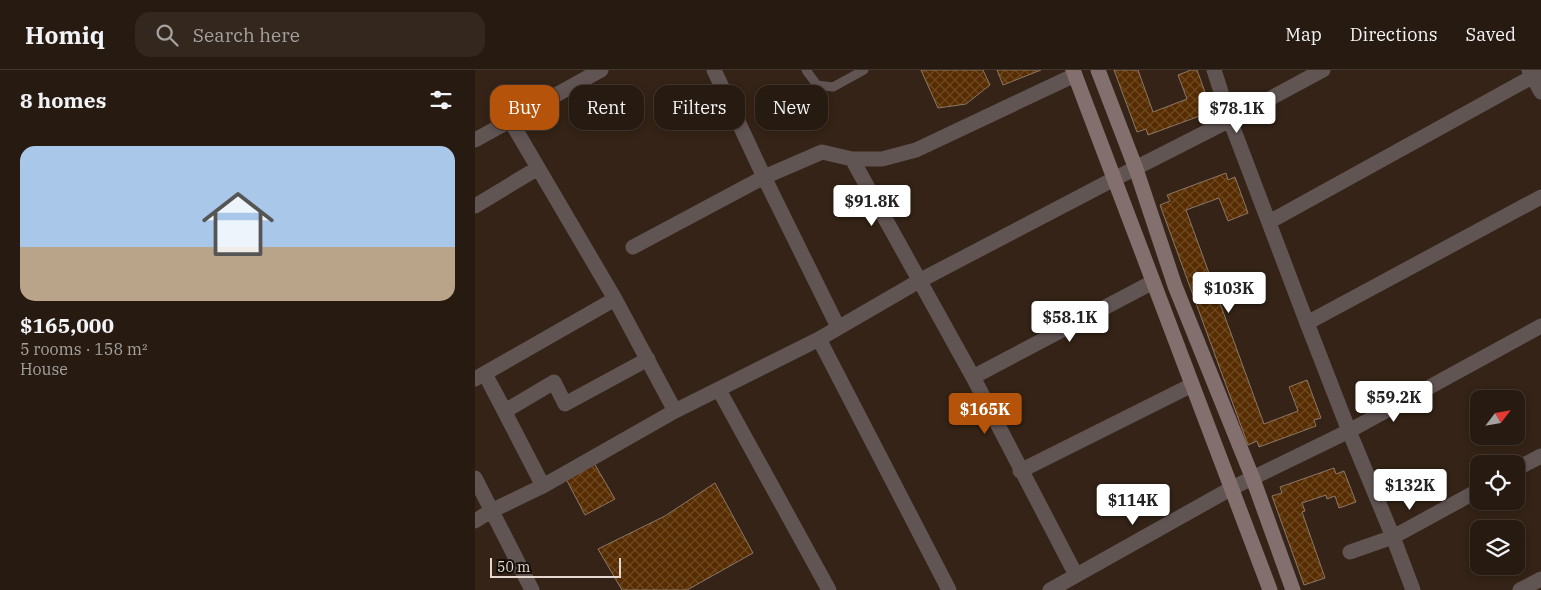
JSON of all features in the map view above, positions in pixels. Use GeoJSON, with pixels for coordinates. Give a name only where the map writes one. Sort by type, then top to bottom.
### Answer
{"type":"FeatureCollection","features":[{"type":"Feature","properties":{"kind":"street"},"geometry":{"type":"LineString","coordinates":[[559,93],[601,70]]}},
{"type":"Feature","properties":{"kind":"street"},"geometry":{"type":"LineString","coordinates":[[714,70],[838,327]]}},
{"type":"Feature","properties":{"kind":"street"},"geometry":{"type":"LineString","coordinates":[[1098,70],[1136,169],[1175,286],[1253,479],[1293,590]]}},
{"type":"Feature","properties":{"kind":"street"},"geometry":{"type":"LineString","coordinates":[[1214,70],[1230,120],[1307,323],[1413,590]]}},
{"type":"Feature","properties":{"kind":"street"},"geometry":{"type":"LineString","coordinates":[[475,521],[491,511],[543,486],[675,411],[819,340],[838,327],[919,281],[1323,70]]}},
{"type":"Feature","properties":{"kind":"street"},"geometry":{"type":"LineString","coordinates":[[633,247],[764,176],[822,152],[852,159],[882,159],[900,156],[1074,73],[1270,590]]}},
{"type":"Feature","properties":{"kind":"street"},"geometry":{"type":"LineString","coordinates":[[1269,222],[1534,73],[1541,92]]}},
{"type":"Feature","properties":{"kind":"street"},"geometry":{"type":"LineString","coordinates":[[475,140],[492,130]]}},
{"type":"Feature","properties":{"kind":"street"},"geometry":{"type":"LineString","coordinates":[[515,130],[615,299],[675,411]]}},
{"type":"Feature","properties":{"kind":"street"},"geometry":{"type":"LineString","coordinates":[[852,159],[973,378],[1076,575]]}},
{"type":"Feature","properties":{"kind":"street"},"geometry":{"type":"LineString","coordinates":[[475,206],[538,168]]}},
{"type":"Feature","properties":{"kind":"street"},"geometry":{"type":"LineString","coordinates":[[1307,323],[1541,197]]}},
{"type":"Feature","properties":{"kind":"street"},"geometry":{"type":"LineString","coordinates":[[973,378],[1153,282]]}},
{"type":"Feature","properties":{"kind":"street"},"geometry":{"type":"LineString","coordinates":[[480,376],[615,299]]}},
{"type":"Feature","properties":{"kind":"street"},"geometry":{"type":"LineString","coordinates":[[1050,590],[1232,488],[1349,431],[1541,326]]}},
{"type":"Feature","properties":{"kind":"street"},"geometry":{"type":"LineString","coordinates":[[819,340],[949,590]]}},
{"type":"Feature","properties":{"kind":"street"},"geometry":{"type":"LineString","coordinates":[[480,376],[505,411],[554,382],[565,404],[648,359]]}},
{"type":"Feature","properties":{"kind":"street"},"geometry":{"type":"LineString","coordinates":[[480,376],[543,486]]}},
{"type":"Feature","properties":{"kind":"street"},"geometry":{"type":"LineString","coordinates":[[1020,471],[1193,385]]}},
{"type":"Feature","properties":{"kind":"street"},"geometry":{"type":"LineString","coordinates":[[719,390],[829,590]]}},
{"type":"Feature","properties":{"kind":"street"},"geometry":{"type":"LineString","coordinates":[[1525,464],[1541,456]]}},
{"type":"Feature","properties":{"kind":"street"},"geometry":{"type":"LineString","coordinates":[[475,478],[533,590]]}},
{"type":"Feature","properties":{"kind":"street"},"geometry":{"type":"LineString","coordinates":[[1350,552],[1393,537],[1470,495]]}},
{"type":"Feature","properties":{"kind":"street"},"geometry":{"type":"LineString","coordinates":[[1520,590],[1541,579]]}},
{"type":"Feature","properties":{"kind":"lane"},"geometry":{"type":"LineString","coordinates":[[806,70],[817,85],[833,87],[864,70]]}},
{"type":"Feature","properties":{"kind":"building"},"geometry":{"type":"Polygon","coordinates":[[[921,70],[983,70],[990,85],[966,104],[938,108],[921,70]]]}},
{"type":"Feature","properties":{"kind":"building"},"geometry":{"type":"Polygon","coordinates":[[[997,70],[1041,70],[1003,85],[997,70]]]}},
{"type":"Feature","properties":{"kind":"building"},"geometry":{"type":"Polygon","coordinates":[[[1114,70],[1138,70],[1153,112],[1187,99],[1178,75],[1191,70],[1197,70],[1210,106],[1203,108],[1205,114],[1148,135],[1146,129],[1137,132],[1114,70]]]}},
{"type":"Feature","properties":{"kind":"building"},"geometry":{"type":"Polygon","coordinates":[[[1226,173],[1228,180],[1235,177],[1248,213],[1228,221],[1219,198],[1186,210],[1264,424],[1298,411],[1289,387],[1307,380],[1321,418],[1314,420],[1316,426],[1259,447],[1257,441],[1248,445],[1160,205],[1170,201],[1167,195],[1226,173]]]}},
{"type":"Feature","properties":{"kind":"building"},"geometry":{"type":"Polygon","coordinates":[[[594,463],[615,499],[585,515],[565,477],[594,463]]]}},
{"type":"Feature","properties":{"kind":"building"},"geometry":{"type":"Polygon","coordinates":[[[1334,468],[1336,474],[1344,471],[1356,502],[1339,508],[1335,496],[1327,499],[1326,495],[1302,503],[1305,511],[1302,512],[1325,578],[1304,585],[1272,496],[1282,493],[1280,487],[1334,468]]]}},
{"type":"Feature","properties":{"kind":"building"},"geometry":{"type":"Polygon","coordinates":[[[715,483],[753,553],[687,590],[622,590],[598,549],[665,516],[715,483]]]}}]}
